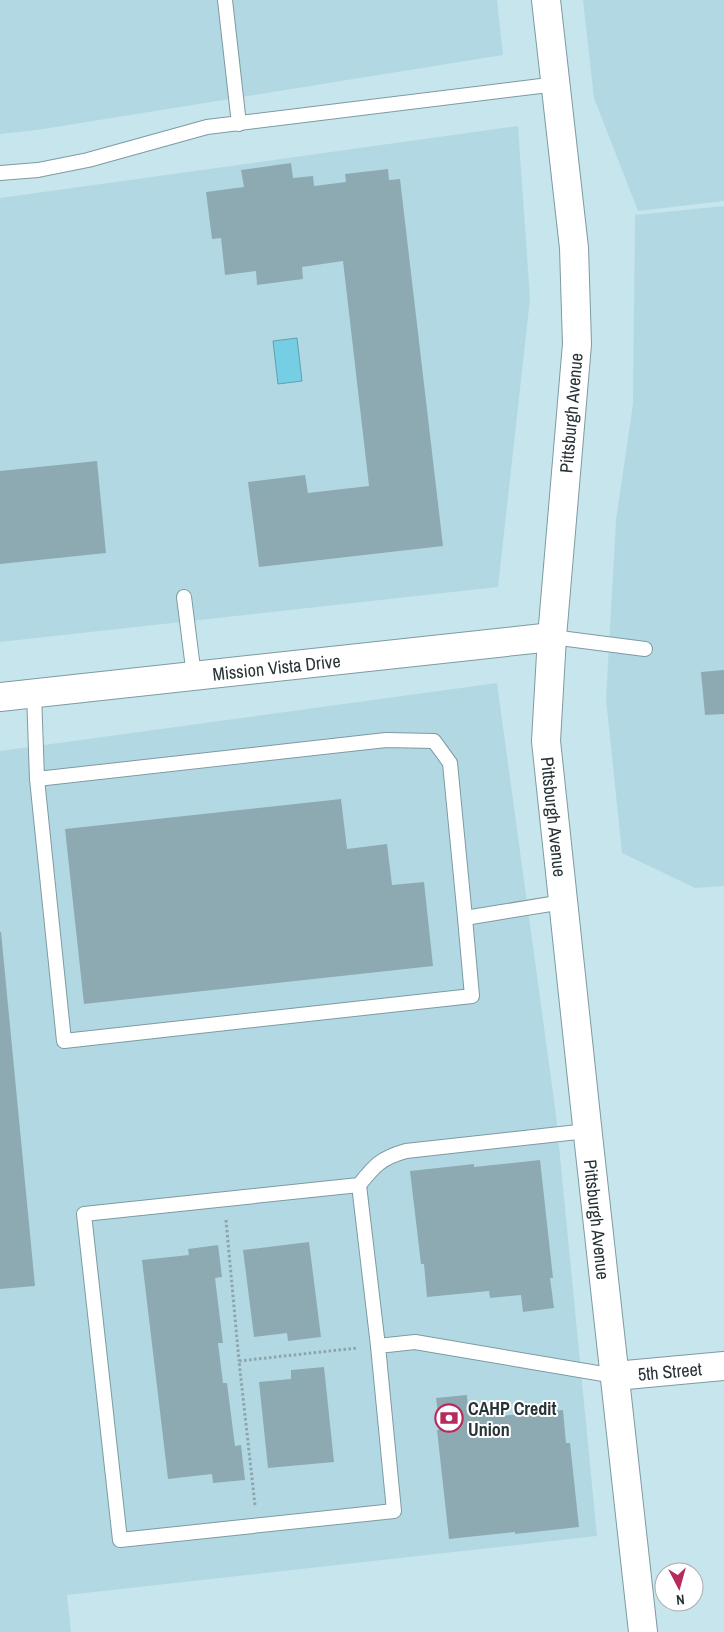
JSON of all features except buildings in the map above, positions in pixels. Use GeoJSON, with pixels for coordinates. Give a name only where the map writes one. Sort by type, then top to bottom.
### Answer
{"type":"FeatureCollection","features":[{"type":"Feature","properties":{"kind":"street","name":"Pittsburgh Avenue"},"geometry":{"type":"LineString","coordinates":[[546,0],[557,84],[574,248],[577,344],[552,637],[546,741],[587,1131],[644,1632]]}},
{"type":"Feature","properties":{"kind":"street","name":"Mission Vista Drive"},"geometry":{"type":"LineString","coordinates":[[0,697],[552,637]]}},
{"type":"Feature","properties":{"kind":"street","name":"5th Street"},"geometry":{"type":"LineString","coordinates":[[615,1376],[724,1366]]}},
{"type":"Feature","properties":{"kind":"lane"},"geometry":{"type":"LineString","coordinates":[[225,0],[239,124]]}},
{"type":"Feature","properties":{"kind":"lane"},"geometry":{"type":"LineString","coordinates":[[0,173],[38,170],[88,160],[207,127],[557,84]]}},
{"type":"Feature","properties":{"kind":"lane"},"geometry":{"type":"LineString","coordinates":[[184,597],[194,676]]}},
{"type":"Feature","properties":{"kind":"lane"},"geometry":{"type":"LineString","coordinates":[[552,637],[645,648]]}},
{"type":"Feature","properties":{"kind":"lane"},"geometry":{"type":"LineString","coordinates":[[34,693],[37,779],[64,1041],[472,996],[450,763],[434,741],[386,740],[37,779]]}},
{"type":"Feature","properties":{"kind":"lane"},"geometry":{"type":"LineString","coordinates":[[465,918],[563,902]]}},
{"type":"Feature","properties":{"kind":"lane"},"geometry":{"type":"LineString","coordinates":[[359,1185],[84,1214],[120,1540],[394,1511],[378,1346],[359,1185],[372,1168],[388,1156],[406,1151],[587,1131]]}},
{"type":"Feature","properties":{"kind":"lane"},"geometry":{"type":"LineString","coordinates":[[378,1346],[415,1342],[615,1376]]}},
{"type":"Feature","properties":{"kind":"path"},"geometry":{"type":"LineString","coordinates":[[224,1199],[257,1525]]}},
{"type":"Feature","properties":{"kind":"path"},"geometry":{"type":"LineString","coordinates":[[239,1361],[378,1346]]}},
{"type":"Feature","properties":{"kind":"shaded area"},"geometry":{"type":"Polygon","coordinates":[[[0,0],[497,0],[503,55],[37,130],[0,134],[0,0]]]}},
{"type":"Feature","properties":{"kind":"shaded area"},"geometry":{"type":"Polygon","coordinates":[[[583,0],[724,0],[724,201],[638,211],[594,98],[583,0]]]}},
{"type":"Feature","properties":{"kind":"shaded area"},"geometry":{"type":"Polygon","coordinates":[[[518,126],[530,299],[498,587],[0,642],[0,198],[518,126]]]}},
{"type":"Feature","properties":{"kind":"shaded area"},"geometry":{"type":"Polygon","coordinates":[[[724,206],[724,886],[695,888],[622,853],[606,699],[616,520],[633,404],[635,215],[724,206]]]}},
{"type":"Feature","properties":{"kind":"shaded area"},"geometry":{"type":"Polygon","coordinates":[[[497,683],[556,1115],[597,1536],[67,1595],[71,1632],[0,1632],[0,751],[497,683]]]}},
{"type":"Feature","properties":{"kind":"water"},"geometry":{"type":"Polygon","coordinates":[[[297,338],[302,381],[278,384],[273,341],[297,338]]]}},
{"type":"Feature","properties":{"kind":"place","name":"CAHP Credit Union"},"geometry":{"type":"Point","coordinates":[449,1418]}}]}
